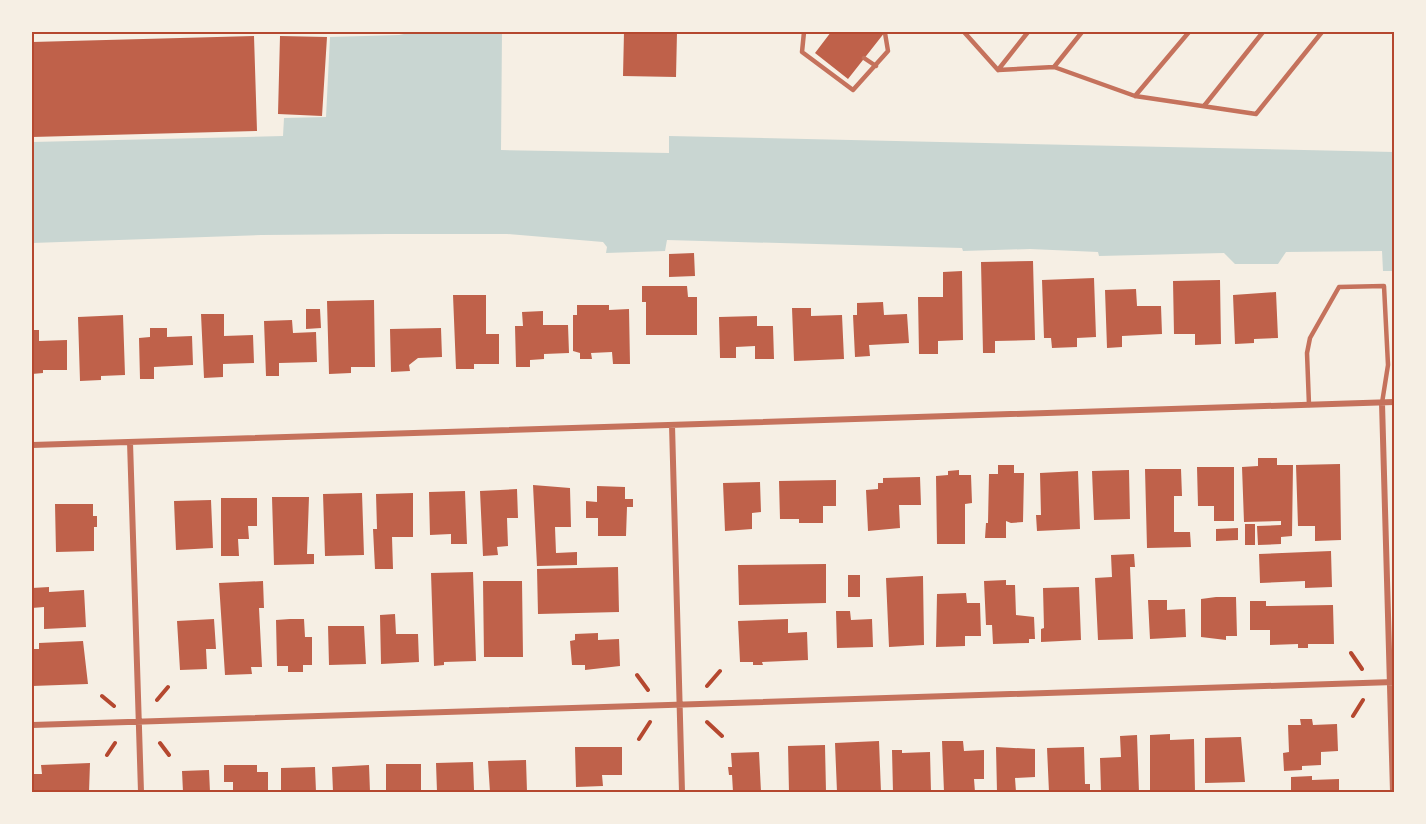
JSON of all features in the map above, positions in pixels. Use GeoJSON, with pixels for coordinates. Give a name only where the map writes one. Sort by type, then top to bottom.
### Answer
{"type":"FeatureCollection","features":[{"type":"Feature","properties":{"kind":"street"},"geometry":{"type":"LineString","coordinates":[[32,445],[1395,402]]}},
{"type":"Feature","properties":{"kind":"street"},"geometry":{"type":"LineString","coordinates":[[1383,403],[1393,682],[1393,792]]}},
{"type":"Feature","properties":{"kind":"street"},"geometry":{"type":"LineString","coordinates":[[672,425],[682,792]]}},
{"type":"Feature","properties":{"kind":"street"},"geometry":{"type":"LineString","coordinates":[[130,442],[141,792]]}},
{"type":"Feature","properties":{"kind":"street"},"geometry":{"type":"LineString","coordinates":[[32,726],[1393,682]]}},
{"type":"Feature","properties":{"kind":"lane"},"geometry":{"type":"LineString","coordinates":[[804,32],[802,52],[853,90],[888,51],[885,33]]}},
{"type":"Feature","properties":{"kind":"lane"},"geometry":{"type":"LineString","coordinates":[[964,32],[998,70]]}},
{"type":"Feature","properties":{"kind":"lane"},"geometry":{"type":"LineString","coordinates":[[998,70],[1028,32]]}},
{"type":"Feature","properties":{"kind":"lane"},"geometry":{"type":"LineString","coordinates":[[1054,67],[1082,32]]}},
{"type":"Feature","properties":{"kind":"lane"},"geometry":{"type":"LineString","coordinates":[[1135,96],[1189,32]]}},
{"type":"Feature","properties":{"kind":"lane"},"geometry":{"type":"LineString","coordinates":[[1204,106],[1263,32]]}},
{"type":"Feature","properties":{"kind":"lane"},"geometry":{"type":"LineString","coordinates":[[998,70],[1054,67],[1135,96],[1256,114],[1322,32]]}},
{"type":"Feature","properties":{"kind":"lane"},"geometry":{"type":"LineString","coordinates":[[864,58],[876,66]]}},
{"type":"Feature","properties":{"kind":"lane"},"geometry":{"type":"LineString","coordinates":[[1309,405],[1307,353],[1310,338],[1339,287],[1384,286],[1388,365],[1383,403]]}},
{"type":"Feature","properties":{"kind":"path"},"geometry":{"type":"LineString","coordinates":[[1351,653],[1362,669]]}},
{"type":"Feature","properties":{"kind":"path"},"geometry":{"type":"LineString","coordinates":[[707,686],[720,671]]}},
{"type":"Feature","properties":{"kind":"path"},"geometry":{"type":"LineString","coordinates":[[637,675],[648,690]]}},
{"type":"Feature","properties":{"kind":"path"},"geometry":{"type":"LineString","coordinates":[[157,700],[168,687]]}},
{"type":"Feature","properties":{"kind":"path"},"geometry":{"type":"LineString","coordinates":[[102,696],[114,706]]}},
{"type":"Feature","properties":{"kind":"path"},"geometry":{"type":"LineString","coordinates":[[1353,716],[1363,700]]}},
{"type":"Feature","properties":{"kind":"path"},"geometry":{"type":"LineString","coordinates":[[639,739],[650,722]]}},
{"type":"Feature","properties":{"kind":"path"},"geometry":{"type":"LineString","coordinates":[[707,722],[722,736]]}},
{"type":"Feature","properties":{"kind":"path"},"geometry":{"type":"LineString","coordinates":[[107,754],[115,743]]}},
{"type":"Feature","properties":{"kind":"path"},"geometry":{"type":"LineString","coordinates":[[160,743],[169,755]]}},
{"type":"Feature","properties":{"kind":"shaded area"},"geometry":{"type":"Polygon","coordinates":[[[414,32],[502,32],[501,150],[669,153],[669,136],[1394,152],[1394,271],[1383,271],[1382,251],[1286,252],[1278,264],[1235,264],[1224,253],[1099,256],[1098,252],[1030,249],[963,251],[962,248],[667,240],[665,251],[606,253],[607,247],[603,242],[507,234],[261,235],[32,243],[32,142],[283,136],[284,118],[326,117],[330,37],[399,35],[414,32]]]}},
{"type":"Feature","properties":{"kind":"building"},"geometry":{"type":"Polygon","coordinates":[[[624,32],[677,32],[676,77],[623,76],[624,32]]]}},
{"type":"Feature","properties":{"kind":"building"},"geometry":{"type":"Polygon","coordinates":[[[831,32],[885,32],[848,79],[815,53],[831,32]]]}},
{"type":"Feature","properties":{"kind":"building"},"geometry":{"type":"Polygon","coordinates":[[[254,36],[257,131],[32,137],[32,42],[254,36]]]}},
{"type":"Feature","properties":{"kind":"building"},"geometry":{"type":"Polygon","coordinates":[[[280,36],[327,37],[322,116],[278,114],[280,36]]]}},
{"type":"Feature","properties":{"kind":"building"},"geometry":{"type":"Polygon","coordinates":[[[694,253],[695,276],[669,277],[669,254],[694,253]]]}},
{"type":"Feature","properties":{"kind":"building"},"geometry":{"type":"Polygon","coordinates":[[[1033,261],[1035,340],[995,341],[995,353],[983,353],[981,262],[1033,261]]]}},
{"type":"Feature","properties":{"kind":"building"},"geometry":{"type":"Polygon","coordinates":[[[962,271],[963,340],[938,341],[938,354],[919,354],[918,297],[943,297],[943,272],[962,271]]]}},
{"type":"Feature","properties":{"kind":"building"},"geometry":{"type":"Polygon","coordinates":[[[1094,278],[1096,337],[1077,338],[1077,347],[1052,348],[1051,338],[1044,338],[1042,280],[1094,278]]]}},
{"type":"Feature","properties":{"kind":"building"},"geometry":{"type":"Polygon","coordinates":[[[1220,280],[1221,344],[1195,345],[1195,334],[1174,334],[1173,281],[1220,280]]]}},
{"type":"Feature","properties":{"kind":"building"},"geometry":{"type":"Polygon","coordinates":[[[642,286],[687,286],[688,297],[697,297],[697,335],[646,335],[646,302],[642,302],[642,286]]]}},
{"type":"Feature","properties":{"kind":"building"},"geometry":{"type":"Polygon","coordinates":[[[1136,289],[1137,306],[1161,306],[1162,334],[1122,336],[1122,347],[1107,348],[1105,290],[1136,289]]]}},
{"type":"Feature","properties":{"kind":"building"},"geometry":{"type":"Polygon","coordinates":[[[1276,292],[1278,338],[1254,339],[1254,343],[1235,344],[1233,295],[1276,292]]]}},
{"type":"Feature","properties":{"kind":"building"},"geometry":{"type":"Polygon","coordinates":[[[453,295],[486,295],[486,334],[499,334],[499,364],[474,364],[474,369],[456,369],[453,295]]]}},
{"type":"Feature","properties":{"kind":"building"},"geometry":{"type":"Polygon","coordinates":[[[374,300],[375,367],[351,367],[351,373],[329,374],[327,301],[374,300]]]}},
{"type":"Feature","properties":{"kind":"building"},"geometry":{"type":"Polygon","coordinates":[[[883,302],[884,315],[907,314],[909,343],[869,345],[870,356],[855,357],[853,315],[857,315],[857,303],[883,302]]]}},
{"type":"Feature","properties":{"kind":"building"},"geometry":{"type":"Polygon","coordinates":[[[577,305],[609,305],[609,310],[629,309],[630,364],[613,364],[612,352],[591,353],[592,359],[580,359],[580,353],[573,351],[573,315],[577,315],[577,305]]]}},
{"type":"Feature","properties":{"kind":"building"},"geometry":{"type":"Polygon","coordinates":[[[792,308],[811,308],[811,316],[842,315],[844,359],[794,361],[792,308]]]}},
{"type":"Feature","properties":{"kind":"building"},"geometry":{"type":"Polygon","coordinates":[[[306,309],[320,309],[321,328],[306,329],[306,309]]]}},
{"type":"Feature","properties":{"kind":"building"},"geometry":{"type":"Polygon","coordinates":[[[543,311],[543,325],[568,325],[569,353],[544,354],[544,359],[530,360],[530,367],[516,367],[515,326],[523,326],[522,312],[543,311]]]}},
{"type":"Feature","properties":{"kind":"building"},"geometry":{"type":"Polygon","coordinates":[[[201,314],[224,314],[224,336],[253,335],[254,363],[223,364],[223,377],[204,378],[201,314]]]}},
{"type":"Feature","properties":{"kind":"building"},"geometry":{"type":"Polygon","coordinates":[[[123,315],[125,375],[101,376],[101,380],[80,381],[78,317],[123,315]]]}},
{"type":"Feature","properties":{"kind":"building"},"geometry":{"type":"Polygon","coordinates":[[[757,316],[757,326],[773,326],[774,359],[755,359],[755,346],[736,347],[736,358],[720,358],[719,317],[757,316]]]}},
{"type":"Feature","properties":{"kind":"building"},"geometry":{"type":"Polygon","coordinates":[[[292,320],[293,333],[316,332],[317,362],[279,363],[279,376],[266,376],[264,321],[292,320]]]}},
{"type":"Feature","properties":{"kind":"building"},"geometry":{"type":"Polygon","coordinates":[[[150,328],[167,328],[167,337],[192,336],[193,365],[154,367],[154,379],[140,379],[139,338],[150,337],[150,328]]]}},
{"type":"Feature","properties":{"kind":"building"},"geometry":{"type":"Polygon","coordinates":[[[441,328],[442,357],[418,358],[409,365],[410,371],[391,372],[390,329],[441,328]]]}},
{"type":"Feature","properties":{"kind":"building"},"geometry":{"type":"Polygon","coordinates":[[[32,330],[39,330],[39,341],[67,340],[67,370],[43,370],[43,373],[32,374],[32,330]]]}},
{"type":"Feature","properties":{"kind":"building"},"geometry":{"type":"Polygon","coordinates":[[[1258,458],[1277,458],[1277,465],[1293,465],[1292,536],[1281,537],[1281,544],[1258,545],[1257,526],[1281,525],[1281,521],[1244,522],[1242,467],[1258,466],[1258,458]]]}},
{"type":"Feature","properties":{"kind":"building"},"geometry":{"type":"Polygon","coordinates":[[[1340,464],[1341,540],[1315,541],[1315,526],[1298,526],[1296,465],[1340,464]]]}},
{"type":"Feature","properties":{"kind":"building"},"geometry":{"type":"Polygon","coordinates":[[[998,465],[1014,465],[1014,473],[1024,473],[1023,522],[1006,521],[1006,538],[985,538],[986,523],[988,523],[989,474],[998,474],[998,465]]]}},
{"type":"Feature","properties":{"kind":"building"},"geometry":{"type":"Polygon","coordinates":[[[1197,467],[1234,467],[1234,521],[1214,521],[1214,506],[1198,506],[1197,467]]]}},
{"type":"Feature","properties":{"kind":"building"},"geometry":{"type":"Polygon","coordinates":[[[1145,469],[1181,469],[1182,496],[1174,496],[1174,532],[1190,532],[1191,547],[1147,548],[1145,469]]]}},
{"type":"Feature","properties":{"kind":"building"},"geometry":{"type":"Polygon","coordinates":[[[959,470],[959,475],[971,475],[972,503],[965,504],[965,544],[937,544],[936,476],[948,475],[948,471],[959,470]]]}},
{"type":"Feature","properties":{"kind":"building"},"geometry":{"type":"Polygon","coordinates":[[[1129,470],[1130,519],[1094,520],[1092,471],[1129,470]]]}},
{"type":"Feature","properties":{"kind":"building"},"geometry":{"type":"Polygon","coordinates":[[[1078,471],[1080,529],[1037,531],[1036,515],[1041,515],[1040,473],[1078,471]]]}},
{"type":"Feature","properties":{"kind":"building"},"geometry":{"type":"Polygon","coordinates":[[[920,477],[921,505],[899,505],[900,528],[868,531],[866,490],[878,489],[878,483],[883,483],[883,478],[920,477]]]}},
{"type":"Feature","properties":{"kind":"building"},"geometry":{"type":"Polygon","coordinates":[[[836,480],[836,506],[823,506],[823,523],[799,523],[799,519],[780,519],[779,481],[836,480]]]}},
{"type":"Feature","properties":{"kind":"building"},"geometry":{"type":"Polygon","coordinates":[[[760,482],[761,512],[752,513],[752,529],[725,531],[723,483],[760,482]]]}},
{"type":"Feature","properties":{"kind":"building"},"geometry":{"type":"Polygon","coordinates":[[[533,485],[570,488],[571,527],[555,527],[556,553],[577,552],[577,565],[537,566],[533,485]]]}},
{"type":"Feature","properties":{"kind":"building"},"geometry":{"type":"Polygon","coordinates":[[[597,486],[625,487],[625,499],[633,499],[633,507],[627,507],[626,536],[598,536],[598,518],[586,518],[586,501],[597,502],[597,486]]]}},
{"type":"Feature","properties":{"kind":"building"},"geometry":{"type":"Polygon","coordinates":[[[517,489],[518,518],[507,518],[508,546],[497,547],[498,555],[483,556],[480,491],[517,489]]]}},
{"type":"Feature","properties":{"kind":"building"},"geometry":{"type":"Polygon","coordinates":[[[465,491],[467,544],[451,544],[451,534],[430,535],[429,492],[465,491]]]}},
{"type":"Feature","properties":{"kind":"building"},"geometry":{"type":"Polygon","coordinates":[[[362,493],[364,555],[325,556],[323,494],[362,493]]]}},
{"type":"Feature","properties":{"kind":"building"},"geometry":{"type":"Polygon","coordinates":[[[413,493],[413,537],[392,537],[393,569],[375,569],[373,529],[377,529],[376,494],[413,493]]]}},
{"type":"Feature","properties":{"kind":"building"},"geometry":{"type":"Polygon","coordinates":[[[272,497],[309,497],[307,554],[314,554],[314,564],[274,565],[272,497]]]}},
{"type":"Feature","properties":{"kind":"building"},"geometry":{"type":"Polygon","coordinates":[[[221,498],[257,498],[257,526],[248,526],[249,539],[238,539],[239,556],[221,556],[221,498]]]}},
{"type":"Feature","properties":{"kind":"building"},"geometry":{"type":"Polygon","coordinates":[[[211,500],[213,548],[176,550],[174,501],[211,500]]]}},
{"type":"Feature","properties":{"kind":"building"},"geometry":{"type":"Polygon","coordinates":[[[55,504],[93,504],[93,516],[97,516],[97,527],[94,527],[94,551],[56,552],[55,504]]]}},
{"type":"Feature","properties":{"kind":"building"},"geometry":{"type":"Polygon","coordinates":[[[1245,524],[1255,524],[1255,545],[1245,545],[1245,524]]]}},
{"type":"Feature","properties":{"kind":"building"},"geometry":{"type":"Polygon","coordinates":[[[1238,528],[1238,540],[1216,541],[1216,529],[1238,528]]]}},
{"type":"Feature","properties":{"kind":"building"},"geometry":{"type":"Polygon","coordinates":[[[1331,551],[1332,587],[1305,588],[1305,581],[1260,583],[1259,554],[1331,551]]]}},
{"type":"Feature","properties":{"kind":"building"},"geometry":{"type":"Polygon","coordinates":[[[1134,554],[1135,567],[1130,567],[1133,639],[1098,640],[1095,578],[1112,577],[1111,555],[1134,554]]]}},
{"type":"Feature","properties":{"kind":"building"},"geometry":{"type":"Polygon","coordinates":[[[826,564],[826,603],[739,605],[738,565],[826,564]]]}},
{"type":"Feature","properties":{"kind":"building"},"geometry":{"type":"Polygon","coordinates":[[[618,567],[619,612],[538,614],[537,569],[618,567]]]}},
{"type":"Feature","properties":{"kind":"building"},"geometry":{"type":"Polygon","coordinates":[[[473,572],[476,661],[444,662],[444,665],[434,666],[431,573],[473,572]]]}},
{"type":"Feature","properties":{"kind":"building"},"geometry":{"type":"Polygon","coordinates":[[[848,575],[860,575],[860,597],[848,597],[848,575]]]}},
{"type":"Feature","properties":{"kind":"building"},"geometry":{"type":"Polygon","coordinates":[[[923,576],[924,645],[889,647],[886,578],[923,576]]]}},
{"type":"Feature","properties":{"kind":"building"},"geometry":{"type":"Polygon","coordinates":[[[1006,580],[1006,585],[1015,585],[1016,615],[1034,617],[1035,639],[1029,639],[1029,643],[993,644],[992,625],[986,625],[984,581],[1006,580]]]}},
{"type":"Feature","properties":{"kind":"building"},"geometry":{"type":"Polygon","coordinates":[[[263,581],[264,608],[259,608],[262,667],[251,667],[252,674],[225,675],[219,583],[263,581]]]}},
{"type":"Feature","properties":{"kind":"building"},"geometry":{"type":"Polygon","coordinates":[[[483,581],[522,581],[523,657],[484,657],[483,581]]]}},
{"type":"Feature","properties":{"kind":"building"},"geometry":{"type":"Polygon","coordinates":[[[49,587],[49,592],[84,590],[86,627],[44,629],[44,607],[32,608],[32,588],[49,587]]]}},
{"type":"Feature","properties":{"kind":"building"},"geometry":{"type":"Polygon","coordinates":[[[1079,587],[1081,640],[1041,642],[1041,629],[1044,628],[1043,588],[1079,587]]]}},
{"type":"Feature","properties":{"kind":"building"},"geometry":{"type":"Polygon","coordinates":[[[966,593],[967,603],[980,603],[981,636],[965,636],[965,646],[936,647],[937,594],[966,593]]]}},
{"type":"Feature","properties":{"kind":"building"},"geometry":{"type":"Polygon","coordinates":[[[1236,597],[1237,636],[1226,636],[1226,640],[1201,637],[1201,599],[1236,597]]]}},
{"type":"Feature","properties":{"kind":"building"},"geometry":{"type":"Polygon","coordinates":[[[1148,600],[1167,600],[1167,610],[1185,609],[1186,637],[1150,639],[1148,600]]]}},
{"type":"Feature","properties":{"kind":"building"},"geometry":{"type":"Polygon","coordinates":[[[1250,601],[1266,601],[1266,606],[1333,605],[1334,644],[1308,644],[1308,648],[1298,648],[1298,644],[1270,645],[1270,630],[1250,630],[1250,601]]]}},
{"type":"Feature","properties":{"kind":"building"},"geometry":{"type":"Polygon","coordinates":[[[836,611],[850,611],[851,620],[872,619],[873,647],[837,648],[836,611]]]}},
{"type":"Feature","properties":{"kind":"building"},"geometry":{"type":"Polygon","coordinates":[[[395,614],[396,634],[418,634],[419,662],[381,664],[380,615],[395,614]]]}},
{"type":"Feature","properties":{"kind":"building"},"geometry":{"type":"Polygon","coordinates":[[[214,619],[216,649],[206,649],[207,669],[180,670],[177,621],[214,619]]]}},
{"type":"Feature","properties":{"kind":"building"},"geometry":{"type":"Polygon","coordinates":[[[304,619],[305,637],[312,637],[312,665],[303,665],[303,672],[288,672],[288,666],[277,666],[276,620],[304,619]]]}},
{"type":"Feature","properties":{"kind":"building"},"geometry":{"type":"Polygon","coordinates":[[[788,619],[788,633],[807,632],[808,660],[762,662],[763,665],[740,662],[738,621],[788,619]]]}},
{"type":"Feature","properties":{"kind":"building"},"geometry":{"type":"Polygon","coordinates":[[[328,626],[364,626],[366,664],[329,665],[328,626]]]}},
{"type":"Feature","properties":{"kind":"building"},"geometry":{"type":"Polygon","coordinates":[[[598,633],[598,640],[619,639],[620,666],[585,670],[585,665],[572,665],[570,641],[575,640],[575,634],[598,633]]]}},
{"type":"Feature","properties":{"kind":"building"},"geometry":{"type":"Polygon","coordinates":[[[83,641],[88,684],[32,686],[32,649],[39,649],[39,643],[83,641]]]}},
{"type":"Feature","properties":{"kind":"building"},"geometry":{"type":"Polygon","coordinates":[[[1300,719],[1312,719],[1313,725],[1337,724],[1338,751],[1321,752],[1321,765],[1302,766],[1302,770],[1284,771],[1283,753],[1289,752],[1288,725],[1301,725],[1300,719]]]}},
{"type":"Feature","properties":{"kind":"building"},"geometry":{"type":"Polygon","coordinates":[[[1170,734],[1170,740],[1194,739],[1195,792],[1150,792],[1150,735],[1170,734]]]}},
{"type":"Feature","properties":{"kind":"building"},"geometry":{"type":"Polygon","coordinates":[[[1137,735],[1139,792],[1101,792],[1100,758],[1121,757],[1120,736],[1137,735]]]}},
{"type":"Feature","properties":{"kind":"building"},"geometry":{"type":"Polygon","coordinates":[[[1241,737],[1245,782],[1205,783],[1205,738],[1241,737]]]}},
{"type":"Feature","properties":{"kind":"building"},"geometry":{"type":"Polygon","coordinates":[[[879,741],[881,792],[837,792],[835,743],[879,741]]]}},
{"type":"Feature","properties":{"kind":"building"},"geometry":{"type":"Polygon","coordinates":[[[942,741],[963,741],[964,751],[984,750],[984,779],[974,779],[975,792],[944,792],[942,741]]]}},
{"type":"Feature","properties":{"kind":"building"},"geometry":{"type":"Polygon","coordinates":[[[825,745],[826,792],[789,792],[788,746],[825,745]]]}},
{"type":"Feature","properties":{"kind":"building"},"geometry":{"type":"Polygon","coordinates":[[[575,747],[622,747],[622,775],[602,775],[603,786],[576,787],[575,747]]]}},
{"type":"Feature","properties":{"kind":"building"},"geometry":{"type":"Polygon","coordinates":[[[996,747],[1035,749],[1035,777],[1015,778],[1016,792],[997,792],[996,747]]]}},
{"type":"Feature","properties":{"kind":"building"},"geometry":{"type":"Polygon","coordinates":[[[1084,747],[1085,784],[1090,784],[1090,792],[1049,792],[1047,748],[1084,747]]]}},
{"type":"Feature","properties":{"kind":"building"},"geometry":{"type":"Polygon","coordinates":[[[892,750],[902,750],[902,753],[930,752],[931,792],[893,792],[892,750]]]}},
{"type":"Feature","properties":{"kind":"building"},"geometry":{"type":"Polygon","coordinates":[[[759,752],[761,792],[733,792],[732,775],[729,775],[728,767],[732,767],[731,753],[759,752]]]}},
{"type":"Feature","properties":{"kind":"building"},"geometry":{"type":"Polygon","coordinates":[[[526,760],[527,792],[490,792],[488,761],[526,760]]]}},
{"type":"Feature","properties":{"kind":"building"},"geometry":{"type":"Polygon","coordinates":[[[473,762],[474,790],[437,792],[436,763],[473,762]]]}},
{"type":"Feature","properties":{"kind":"building"},"geometry":{"type":"Polygon","coordinates":[[[90,763],[89,792],[32,792],[32,774],[42,774],[41,765],[90,763]]]}},
{"type":"Feature","properties":{"kind":"building"},"geometry":{"type":"Polygon","coordinates":[[[386,764],[421,764],[421,791],[386,792],[386,764]]]}},
{"type":"Feature","properties":{"kind":"building"},"geometry":{"type":"Polygon","coordinates":[[[224,765],[257,765],[257,772],[268,772],[268,792],[233,792],[233,782],[224,782],[224,765]]]}},
{"type":"Feature","properties":{"kind":"building"},"geometry":{"type":"Polygon","coordinates":[[[369,765],[370,792],[333,792],[332,767],[369,765]]]}},
{"type":"Feature","properties":{"kind":"building"},"geometry":{"type":"Polygon","coordinates":[[[315,767],[316,792],[281,792],[281,768],[315,767]]]}},
{"type":"Feature","properties":{"kind":"building"},"geometry":{"type":"Polygon","coordinates":[[[209,770],[210,792],[183,792],[182,771],[209,770]]]}},
{"type":"Feature","properties":{"kind":"building"},"geometry":{"type":"Polygon","coordinates":[[[1312,776],[1312,780],[1339,779],[1339,792],[1291,792],[1291,777],[1312,776]]]}}]}
